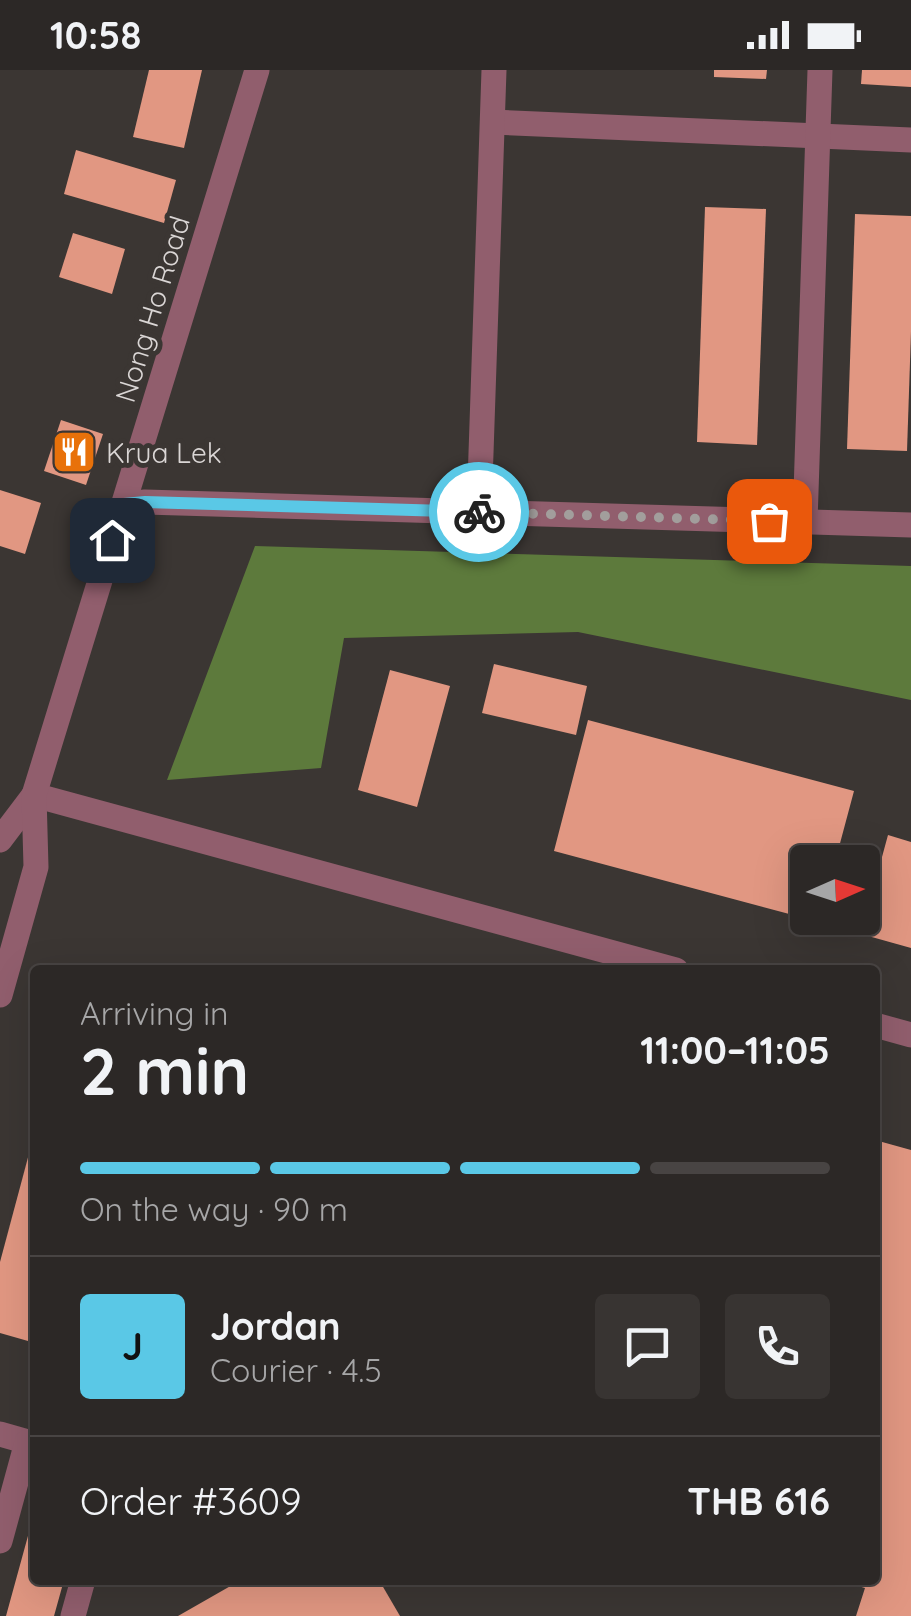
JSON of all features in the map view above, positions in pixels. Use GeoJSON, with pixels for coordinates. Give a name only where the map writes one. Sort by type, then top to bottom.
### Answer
{"type":"FeatureCollection","features":[{"type":"Feature","properties":{"kind":"street","name":"Nong Ho Road"},"geometry":{"type":"LineString","coordinates":[[0,995],[36,866],[34,795],[257,70]]}},
{"type":"Feature","properties":{"kind":"street"},"geometry":{"type":"LineString","coordinates":[[479,512],[494,70]]}},
{"type":"Feature","properties":{"kind":"street"},"geometry":{"type":"LineString","coordinates":[[805,522],[820,70]]}},
{"type":"Feature","properties":{"kind":"street"},"geometry":{"type":"LineString","coordinates":[[493,122],[911,140]]}},
{"type":"Feature","properties":{"kind":"street"},"geometry":{"type":"LineString","coordinates":[[124,504],[911,525]]}},
{"type":"Feature","properties":{"kind":"street","name":"Nong Ho Road"},"geometry":{"type":"LineString","coordinates":[[0,840],[34,795]]}},
{"type":"Feature","properties":{"kind":"street"},"geometry":{"type":"LineString","coordinates":[[34,795],[658,965]]}},
{"type":"Feature","properties":{"kind":"street"},"geometry":{"type":"LineString","coordinates":[[880,1025],[911,1034]]}},
{"type":"Feature","properties":{"kind":"street"},"geometry":{"type":"LineString","coordinates":[[0,1434],[30,1443]]}},
{"type":"Feature","properties":{"kind":"street"},"geometry":{"type":"LineString","coordinates":[[0,1540],[30,1446]]}},
{"type":"Feature","properties":{"kind":"street"},"geometry":{"type":"LineString","coordinates":[[74,1616],[82,1585]]}},
{"type":"Feature","properties":{"kind":"green space"},"geometry":{"type":"Polygon","coordinates":[[[255,546],[911,566],[911,700],[578,632],[344,638],[321,768],[167,780],[255,546]]]}},
{"type":"Feature","properties":{"kind":"building"},"geometry":{"type":"Polygon","coordinates":[[[149,70],[202,70],[184,148],[133,137],[149,70]]]}},
{"type":"Feature","properties":{"kind":"building"},"geometry":{"type":"Polygon","coordinates":[[[714,70],[767,70],[766,79],[714,77],[714,70]]]}},
{"type":"Feature","properties":{"kind":"building"},"geometry":{"type":"Polygon","coordinates":[[[862,70],[911,70],[911,87],[861,84],[862,70]]]}},
{"type":"Feature","properties":{"kind":"building"},"geometry":{"type":"Polygon","coordinates":[[[76,150],[176,180],[164,223],[64,194],[76,150]]]}},
{"type":"Feature","properties":{"kind":"building"},"geometry":{"type":"Polygon","coordinates":[[[705,207],[766,209],[757,445],[697,442],[705,207]]]}},
{"type":"Feature","properties":{"kind":"building"},"geometry":{"type":"Polygon","coordinates":[[[855,214],[911,216],[907,451],[847,449],[855,214]]]}},
{"type":"Feature","properties":{"kind":"building"},"geometry":{"type":"Polygon","coordinates":[[[73,233],[125,249],[112,294],[59,277],[73,233]]]}},
{"type":"Feature","properties":{"kind":"building","name":"Krua Lek"},"geometry":{"type":"Polygon","coordinates":[[[61,420],[103,434],[86,485],[44,471],[61,420]]]}},
{"type":"Feature","properties":{"kind":"building"},"geometry":{"type":"Polygon","coordinates":[[[0,490],[41,503],[25,554],[0,546],[0,490]]]}},
{"type":"Feature","properties":{"kind":"building"},"geometry":{"type":"Polygon","coordinates":[[[494,664],[587,686],[576,735],[482,713],[494,664]]]}},
{"type":"Feature","properties":{"kind":"building"},"geometry":{"type":"Polygon","coordinates":[[[390,670],[450,686],[417,807],[358,790],[390,670]]]}},
{"type":"Feature","properties":{"kind":"building"},"geometry":{"type":"Polygon","coordinates":[[[588,720],[854,791],[840,845],[790,845],[790,914],[554,851],[588,720]]]}},
{"type":"Feature","properties":{"kind":"building"},"geometry":{"type":"Polygon","coordinates":[[[888,835],[911,842],[911,948],[865,935],[880,935],[880,864],[888,835]]]}},
{"type":"Feature","properties":{"kind":"building"},"geometry":{"type":"Polygon","coordinates":[[[880,1141],[911,1150],[911,1616],[856,1616],[865,1588],[855,1585],[880,1585],[880,1141]]]}},
{"type":"Feature","properties":{"kind":"building"},"geometry":{"type":"Polygon","coordinates":[[[30,1150],[30,1342],[0,1333],[0,1262],[30,1150]]]}},
{"type":"Feature","properties":{"kind":"building"},"geometry":{"type":"Polygon","coordinates":[[[30,1529],[30,1585],[63,1585],[54,1616],[6,1616],[30,1529]]]}},
{"type":"Feature","properties":{"kind":"building"},"geometry":{"type":"Polygon","coordinates":[[[232,1585],[382,1585],[400,1616],[178,1616],[232,1585]]]}},
{"type":"Feature","properties":{"kind":"way so far"},"geometry":{"type":"LineString","coordinates":[[479,512],[769,521]]}},
{"type":"Feature","properties":{"kind":"place","name":"Krua Lek"},"geometry":{"type":"Point","coordinates":[74,452]}},
{"type":"Feature","properties":{"kind":"route"},"geometry":{"type":"LineString","coordinates":[[112,540],[124,504],[145,502],[479,512]]}}]}
